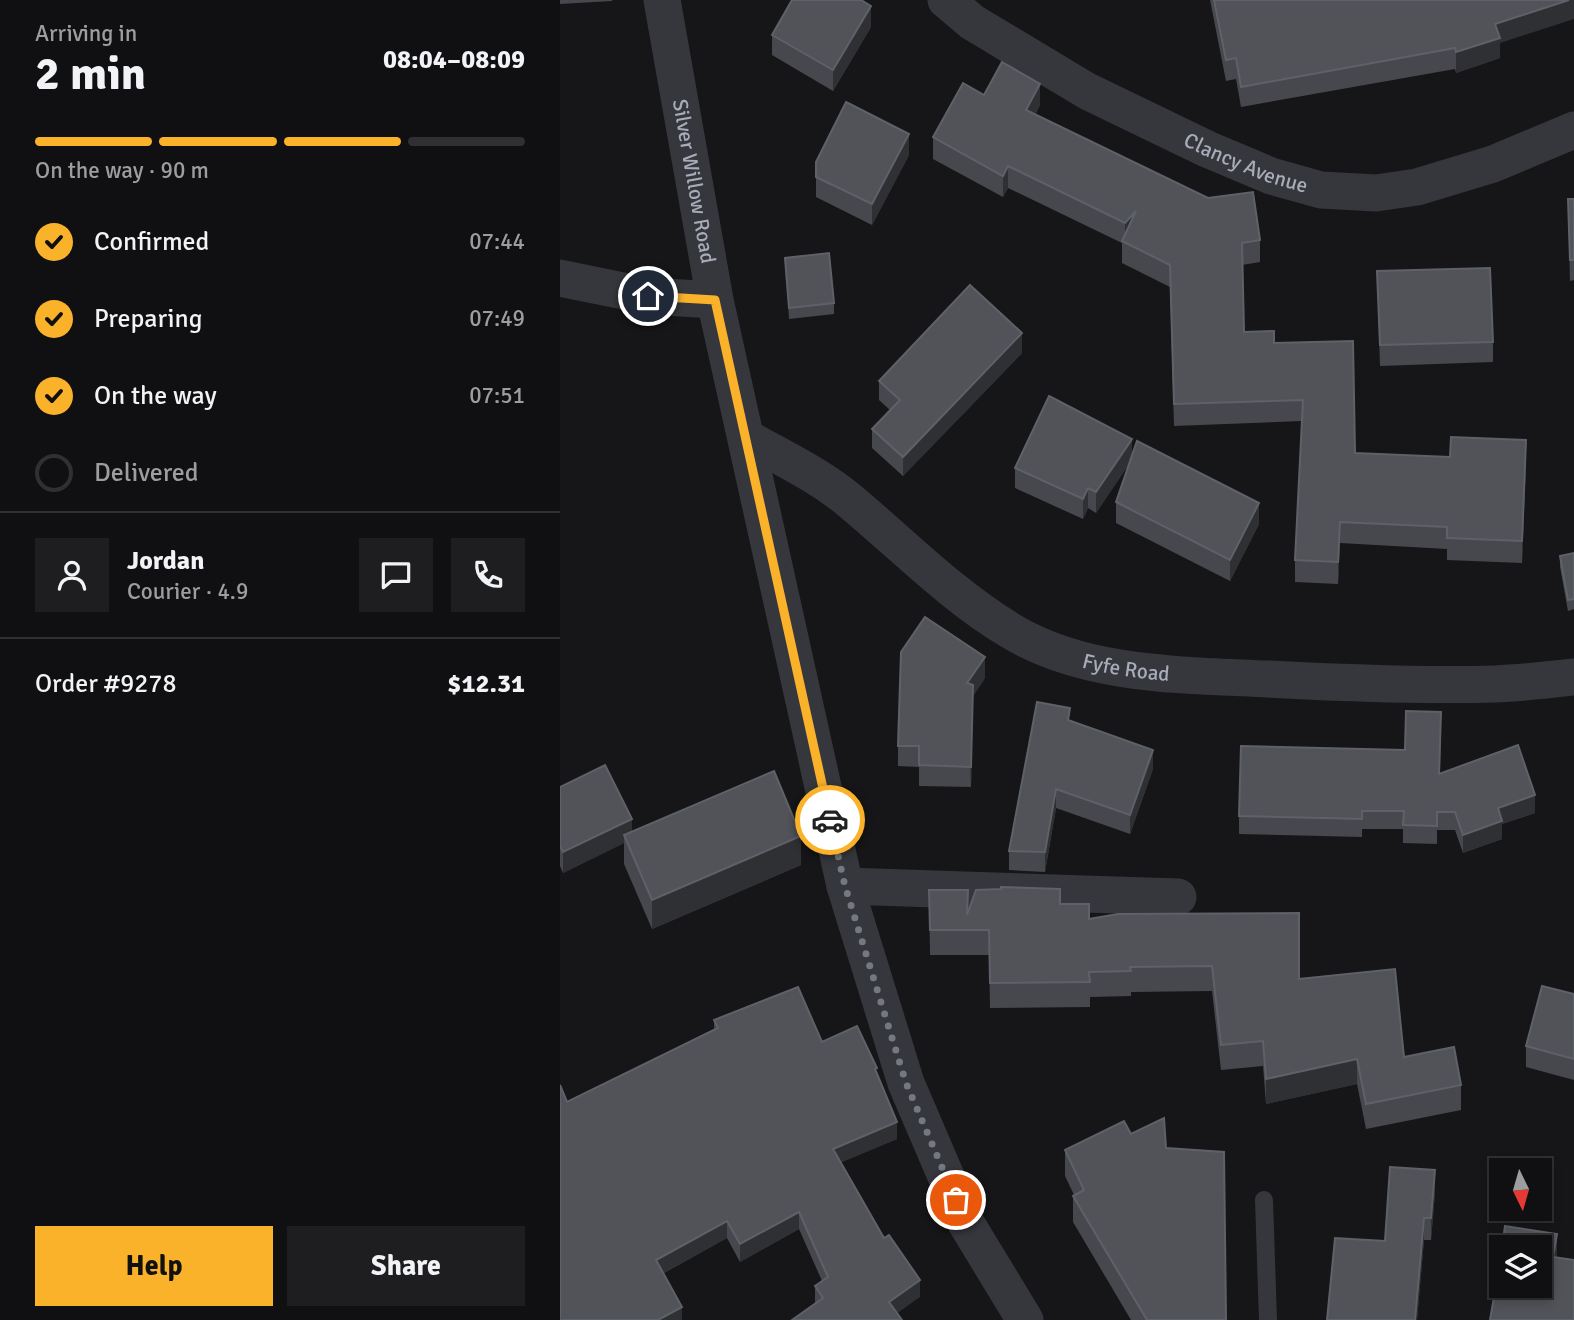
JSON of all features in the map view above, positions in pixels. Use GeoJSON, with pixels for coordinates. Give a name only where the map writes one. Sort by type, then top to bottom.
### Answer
{"type":"FeatureCollection","features":[{"type":"Feature","properties":{"kind":"street","name":"Silver Willow Road"},"geometry":{"type":"LineString","coordinates":[[662,0],[715,300],[845,886],[906,1083],[966,1223],[1025,1320]]}},
{"type":"Feature","properties":{"kind":"street","name":"Clancy Avenue"},"geometry":{"type":"LineString","coordinates":[[946,0],[972,22],[1087,91],[1245,166],[1321,190],[1376,192],[1417,187],[1493,164],[1574,130]]}},
{"type":"Feature","properties":{"kind":"street"},"geometry":{"type":"LineString","coordinates":[[560,278],[648,296],[715,300]]}},
{"type":"Feature","properties":{"kind":"street","name":"Fyfe Road"},"geometry":{"type":"LineString","coordinates":[[747,438],[817,477],[849,500],[968,603],[1054,653],[1106,665],[1184,675],[1376,685],[1497,684],[1574,677]]}},
{"type":"Feature","properties":{"kind":"street"},"geometry":{"type":"LineString","coordinates":[[845,886],[1178,897]]}},
{"type":"Feature","properties":{"kind":"lane"},"geometry":{"type":"LineString","coordinates":[[1264,1200],[1268,1320]]}},
{"type":"Feature","properties":{"kind":"building"},"geometry":{"type":"Polygon","coordinates":[[[792,0],[861,0],[871,6],[833,70],[772,35],[792,0]]]}},
{"type":"Feature","properties":{"kind":"building"},"geometry":{"type":"Polygon","coordinates":[[[1214,0],[1569,0],[1495,24],[1500,38],[1456,52],[1455,48],[1241,87],[1236,58],[1226,60],[1214,0]]]}},
{"type":"Feature","properties":{"kind":"building"},"geometry":{"type":"Polygon","coordinates":[[[1002,62],[1040,84],[1026,110],[1208,198],[1253,192],[1260,240],[1242,243],[1244,332],[1274,331],[1274,343],[1353,341],[1355,453],[1450,457],[1451,437],[1526,440],[1522,541],[1447,538],[1447,527],[1340,522],[1338,562],[1295,560],[1303,400],[1174,404],[1170,265],[1122,241],[1136,211],[1125,223],[1008,166],[1003,176],[933,137],[963,83],[984,95],[1002,62]]]}},
{"type":"Feature","properties":{"kind":"building"},"geometry":{"type":"Polygon","coordinates":[[[846,102],[909,134],[872,204],[816,177],[816,162],[846,102]]]}},
{"type":"Feature","properties":{"kind":"building"},"geometry":{"type":"Polygon","coordinates":[[[1568,199],[1574,199],[1574,260],[1570,260],[1568,199]]]}},
{"type":"Feature","properties":{"kind":"building"},"geometry":{"type":"Polygon","coordinates":[[[829,253],[834,303],[789,308],[785,258],[829,253]]]}},
{"type":"Feature","properties":{"kind":"building"},"geometry":{"type":"Polygon","coordinates":[[[1490,268],[1493,342],[1380,345],[1377,271],[1490,268]]]}},
{"type":"Feature","properties":{"kind":"building"},"geometry":{"type":"Polygon","coordinates":[[[970,285],[1022,333],[903,457],[872,429],[900,400],[879,381],[970,285]]]}},
{"type":"Feature","properties":{"kind":"building"},"geometry":{"type":"Polygon","coordinates":[[[1049,396],[1132,439],[1096,492],[1088,488],[1083,499],[1015,468],[1049,396]]]}},
{"type":"Feature","properties":{"kind":"building"},"geometry":{"type":"Polygon","coordinates":[[[1137,441],[1259,503],[1230,560],[1116,502],[1137,441]]]}},
{"type":"Feature","properties":{"kind":"building"},"geometry":{"type":"Polygon","coordinates":[[[1574,553],[1574,599],[1568,600],[1560,556],[1574,553]]]}},
{"type":"Feature","properties":{"kind":"building"},"geometry":{"type":"Polygon","coordinates":[[[925,617],[985,657],[967,683],[973,685],[971,767],[919,765],[919,746],[898,746],[901,652],[925,617]]]}},
{"type":"Feature","properties":{"kind":"building"},"geometry":{"type":"Polygon","coordinates":[[[1037,702],[1070,708],[1068,720],[1153,750],[1130,815],[1056,789],[1045,852],[1009,851],[1037,702]]]}},
{"type":"Feature","properties":{"kind":"building"},"geometry":{"type":"Polygon","coordinates":[[[1406,711],[1441,712],[1439,774],[1518,745],[1535,795],[1498,808],[1502,821],[1463,835],[1455,812],[1437,812],[1437,826],[1403,825],[1404,811],[1362,811],[1362,819],[1239,816],[1241,746],[1405,750],[1406,711]]]}},
{"type":"Feature","properties":{"kind":"building"},"geometry":{"type":"Polygon","coordinates":[[[605,765],[632,819],[563,852],[560,846],[560,787],[605,765]]]}},
{"type":"Feature","properties":{"kind":"building"},"geometry":{"type":"Polygon","coordinates":[[[774,771],[801,836],[652,900],[624,835],[774,771]]]}},
{"type":"Feature","properties":{"kind":"building"},"geometry":{"type":"Polygon","coordinates":[[[1001,887],[1060,889],[1060,904],[1089,904],[1089,919],[1118,914],[1299,913],[1299,979],[1395,969],[1404,1057],[1454,1047],[1461,1085],[1366,1104],[1357,1059],[1266,1079],[1263,1041],[1221,1045],[1212,966],[1130,967],[1131,971],[1089,972],[1090,982],[990,983],[989,930],[930,930],[929,890],[968,890],[967,915],[976,890],[1001,887]]]}},
{"type":"Feature","properties":{"kind":"building"},"geometry":{"type":"Polygon","coordinates":[[[1542,986],[1574,994],[1574,1059],[1526,1046],[1542,986]]]}},
{"type":"Feature","properties":{"kind":"building"},"geometry":{"type":"Polygon","coordinates":[[[798,987],[822,1042],[857,1026],[877,1068],[875,1069],[897,1122],[833,1149],[884,1238],[889,1235],[920,1280],[889,1302],[902,1320],[792,1320],[823,1298],[815,1286],[828,1277],[799,1212],[740,1244],[727,1221],[656,1260],[682,1307],[658,1320],[560,1320],[560,1085],[567,1102],[718,1028],[714,1020],[798,987]]]}},
{"type":"Feature","properties":{"kind":"building"},"geometry":{"type":"Polygon","coordinates":[[[1164,1118],[1166,1148],[1224,1152],[1226,1320],[1147,1320],[1073,1196],[1084,1190],[1065,1150],[1124,1121],[1131,1134],[1164,1118]]]}},
{"type":"Feature","properties":{"kind":"building"},"geometry":{"type":"Polygon","coordinates":[[[1390,1167],[1435,1170],[1431,1218],[1424,1218],[1415,1320],[1327,1320],[1335,1238],[1385,1241],[1390,1167]]]}},
{"type":"Feature","properties":{"kind":"building"},"geometry":{"type":"Polygon","coordinates":[[[1505,1226],[1557,1234],[1553,1257],[1574,1260],[1574,1320],[1490,1320],[1494,1298],[1552,1298],[1552,1235],[1504,1235],[1505,1226]]]}},
{"type":"Feature","properties":{"kind":"way so far"},"geometry":{"type":"LineString","coordinates":[[830,820],[845,886],[906,1083],[956,1200]]}},
{"type":"Feature","properties":{"kind":"route"},"geometry":{"type":"LineString","coordinates":[[648,296],[715,300],[830,820]]}}]}
